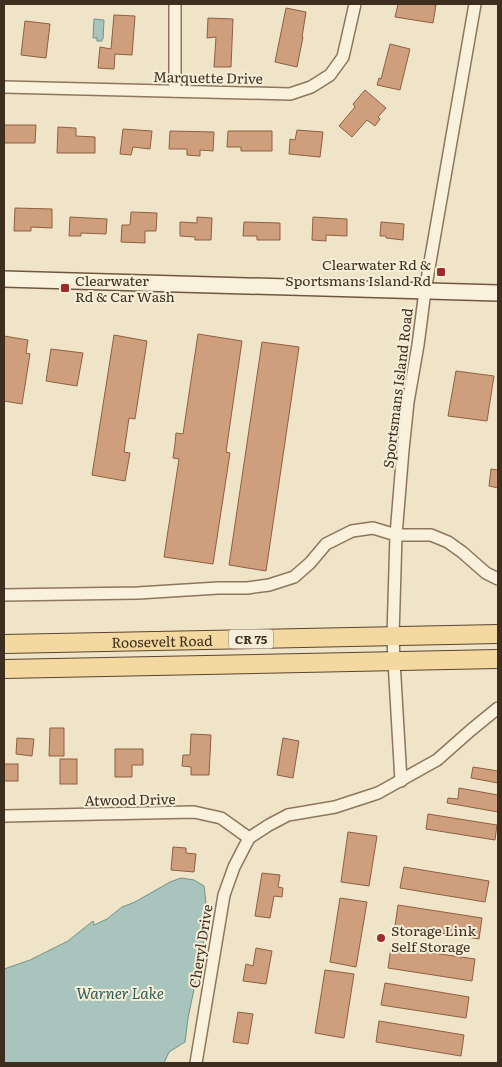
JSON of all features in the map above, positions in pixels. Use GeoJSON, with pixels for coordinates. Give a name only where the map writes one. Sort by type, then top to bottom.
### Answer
{"type":"FeatureCollection","features":[{"type":"Feature","properties":{"kind":"main road","name":"Roosevelt Road"},"geometry":{"type":"LineString","coordinates":[[4,644],[498,634]]}},
{"type":"Feature","properties":{"kind":"main road","name":"Roosevelt Road"},"geometry":{"type":"LineString","coordinates":[[4,669],[498,659]]}},
{"type":"Feature","properties":{"kind":"street"},"geometry":{"type":"LineString","coordinates":[[175,4],[175,91]]}},
{"type":"Feature","properties":{"kind":"street","name":"Marquette Drive"},"geometry":{"type":"LineString","coordinates":[[4,88],[290,94],[311,87],[330,75],[343,57],[355,4]]}},
{"type":"Feature","properties":{"kind":"street","name":"Sportsmans Island Road"},"geometry":{"type":"LineString","coordinates":[[401,781],[393,636],[396,535],[408,402],[425,291],[475,4]]}},
{"type":"Feature","properties":{"kind":"street"},"geometry":{"type":"LineString","coordinates":[[4,279],[498,292]]}},
{"type":"Feature","properties":{"kind":"street"},"geometry":{"type":"LineString","coordinates":[[4,596],[138,593],[247,588],[270,585],[294,577],[310,563],[326,544],[352,531],[373,528],[396,535],[431,535],[448,542],[486,573],[498,579]]}},
{"type":"Feature","properties":{"kind":"street"},"geometry":{"type":"LineString","coordinates":[[249,838],[288,815],[335,807],[378,793],[401,781],[436,760],[498,708]]}},
{"type":"Feature","properties":{"kind":"street","name":"Atwood Drive"},"geometry":{"type":"LineString","coordinates":[[4,816],[194,812],[222,818],[249,838]]}},
{"type":"Feature","properties":{"kind":"street","name":"Cheryl Drive"},"geometry":{"type":"LineString","coordinates":[[196,1063],[224,895],[234,867],[249,838]]}},
{"type":"Feature","properties":{"kind":"water"},"geometry":{"type":"Polygon","coordinates":[[[94,19],[104,20],[102,41],[97,41],[97,38],[93,38],[94,19]]]}},
{"type":"Feature","properties":{"kind":"water","name":"Warner Lake"},"geometry":{"type":"Polygon","coordinates":[[[181,878],[194,880],[204,886],[208,922],[188,1018],[185,1042],[169,1052],[164,1063],[4,1063],[4,969],[30,960],[68,941],[93,921],[94,925],[107,919],[122,907],[181,878]]]}},
{"type":"Feature","properties":{"kind":"building"},"geometry":{"type":"Polygon","coordinates":[[[398,4],[436,5],[433,23],[395,17],[398,4]]]}},
{"type":"Feature","properties":{"kind":"building"},"geometry":{"type":"Polygon","coordinates":[[[286,8],[306,12],[297,67],[275,62],[286,8]]]}},
{"type":"Feature","properties":{"kind":"building"},"geometry":{"type":"Polygon","coordinates":[[[114,15],[135,16],[132,55],[115,54],[114,69],[98,68],[100,47],[111,49],[114,15]]]}},
{"type":"Feature","properties":{"kind":"building"},"geometry":{"type":"Polygon","coordinates":[[[208,18],[233,19],[231,67],[214,67],[216,37],[207,38],[208,18]]]}},
{"type":"Feature","properties":{"kind":"building"},"geometry":{"type":"Polygon","coordinates":[[[25,21],[50,24],[46,58],[21,55],[25,21]]]}},
{"type":"Feature","properties":{"kind":"building"},"geometry":{"type":"Polygon","coordinates":[[[390,44],[410,49],[400,90],[377,85],[379,78],[381,79],[390,44]]]}},
{"type":"Feature","properties":{"kind":"building"},"geometry":{"type":"Polygon","coordinates":[[[365,90],[386,108],[378,117],[380,119],[375,126],[367,120],[352,137],[339,126],[355,107],[353,104],[365,90]]]}},
{"type":"Feature","properties":{"kind":"building"},"geometry":{"type":"Polygon","coordinates":[[[4,125],[36,125],[35,143],[4,143],[4,125]]]}},
{"type":"Feature","properties":{"kind":"building"},"geometry":{"type":"Polygon","coordinates":[[[58,127],[76,128],[76,136],[95,137],[95,153],[57,153],[58,127]]]}},
{"type":"Feature","properties":{"kind":"building"},"geometry":{"type":"Polygon","coordinates":[[[123,129],[152,131],[150,149],[133,147],[131,155],[120,154],[123,129]]]}},
{"type":"Feature","properties":{"kind":"building"},"geometry":{"type":"Polygon","coordinates":[[[297,130],[323,132],[320,157],[289,154],[290,139],[295,140],[297,130]]]}},
{"type":"Feature","properties":{"kind":"building"},"geometry":{"type":"Polygon","coordinates":[[[170,131],[214,132],[213,151],[200,150],[200,156],[187,155],[187,149],[169,149],[170,131]]]}},
{"type":"Feature","properties":{"kind":"building"},"geometry":{"type":"Polygon","coordinates":[[[228,131],[272,131],[272,151],[241,151],[241,147],[227,147],[228,131]]]}},
{"type":"Feature","properties":{"kind":"building"},"geometry":{"type":"Polygon","coordinates":[[[15,208],[52,209],[52,228],[31,227],[31,231],[14,231],[15,208]]]}},
{"type":"Feature","properties":{"kind":"building"},"geometry":{"type":"Polygon","coordinates":[[[131,212],[157,213],[156,231],[145,231],[145,243],[121,242],[122,225],[130,225],[131,212]]]}},
{"type":"Feature","properties":{"kind":"building"},"geometry":{"type":"Polygon","coordinates":[[[70,217],[107,219],[106,234],[81,233],[81,236],[69,236],[70,217]]]}},
{"type":"Feature","properties":{"kind":"building"},"geometry":{"type":"Polygon","coordinates":[[[197,217],[212,218],[211,240],[195,240],[195,237],[180,236],[180,222],[197,223],[197,217]]]}},
{"type":"Feature","properties":{"kind":"building"},"geometry":{"type":"Polygon","coordinates":[[[313,217],[347,219],[347,236],[326,235],[326,241],[312,240],[313,217]]]}},
{"type":"Feature","properties":{"kind":"building"},"geometry":{"type":"Polygon","coordinates":[[[244,222],[280,223],[280,240],[257,240],[257,236],[243,236],[244,222]]]}},
{"type":"Feature","properties":{"kind":"building"},"geometry":{"type":"Polygon","coordinates":[[[381,222],[404,224],[403,240],[380,236],[381,222]]]}},
{"type":"Feature","properties":{"kind":"building"},"geometry":{"type":"Polygon","coordinates":[[[198,334],[242,341],[226,452],[230,453],[213,564],[164,557],[179,459],[173,458],[176,433],[183,434],[198,334]]]}},
{"type":"Feature","properties":{"kind":"building"},"geometry":{"type":"Polygon","coordinates":[[[114,335],[147,341],[135,419],[129,418],[124,452],[130,453],[125,481],[92,475],[114,335]]]}},
{"type":"Feature","properties":{"kind":"building"},"geometry":{"type":"Polygon","coordinates":[[[4,336],[28,340],[26,353],[30,354],[22,404],[4,401],[4,336]]]}},
{"type":"Feature","properties":{"kind":"building"},"geometry":{"type":"Polygon","coordinates":[[[262,342],[299,347],[266,571],[229,565],[262,342]]]}},
{"type":"Feature","properties":{"kind":"building"},"geometry":{"type":"Polygon","coordinates":[[[51,349],[83,353],[77,386],[46,381],[51,349]]]}},
{"type":"Feature","properties":{"kind":"building"},"geometry":{"type":"Polygon","coordinates":[[[456,371],[494,376],[487,421],[448,416],[456,371]]]}},
{"type":"Feature","properties":{"kind":"building"},"geometry":{"type":"Polygon","coordinates":[[[491,469],[498,470],[498,488],[489,486],[491,469]]]}},
{"type":"Feature","properties":{"kind":"building"},"geometry":{"type":"Polygon","coordinates":[[[50,728],[64,728],[64,756],[49,756],[50,728]]]}},
{"type":"Feature","properties":{"kind":"building"},"geometry":{"type":"Polygon","coordinates":[[[191,734],[211,735],[209,775],[191,775],[191,767],[182,766],[183,755],[190,755],[191,734]]]}},
{"type":"Feature","properties":{"kind":"building"},"geometry":{"type":"Polygon","coordinates":[[[17,738],[34,739],[32,756],[16,754],[17,738]]]}},
{"type":"Feature","properties":{"kind":"building"},"geometry":{"type":"Polygon","coordinates":[[[283,738],[299,741],[293,778],[277,775],[283,738]]]}},
{"type":"Feature","properties":{"kind":"building"},"geometry":{"type":"Polygon","coordinates":[[[115,749],[143,749],[143,765],[132,765],[132,777],[115,777],[115,749]]]}},
{"type":"Feature","properties":{"kind":"building"},"geometry":{"type":"Polygon","coordinates":[[[60,759],[77,759],[77,784],[60,784],[60,759]]]}},
{"type":"Feature","properties":{"kind":"building"},"geometry":{"type":"Polygon","coordinates":[[[4,764],[18,764],[18,781],[4,781],[4,764]]]}},
{"type":"Feature","properties":{"kind":"building"},"geometry":{"type":"Polygon","coordinates":[[[473,767],[498,771],[498,783],[471,778],[473,767]]]}},
{"type":"Feature","properties":{"kind":"building"},"geometry":{"type":"Polygon","coordinates":[[[459,788],[498,795],[498,812],[447,803],[448,798],[458,799],[459,788]]]}},
{"type":"Feature","properties":{"kind":"building"},"geometry":{"type":"Polygon","coordinates":[[[428,814],[497,825],[495,840],[426,829],[428,814]]]}},
{"type":"Feature","properties":{"kind":"building"},"geometry":{"type":"Polygon","coordinates":[[[348,832],[377,836],[369,886],[341,882],[348,832]]]}},
{"type":"Feature","properties":{"kind":"building"},"geometry":{"type":"Polygon","coordinates":[[[173,847],[186,848],[186,853],[196,854],[194,872],[171,870],[173,847]]]}},
{"type":"Feature","properties":{"kind":"building"},"geometry":{"type":"Polygon","coordinates":[[[404,867],[489,881],[485,902],[400,888],[404,867]]]}},
{"type":"Feature","properties":{"kind":"building"},"geometry":{"type":"Polygon","coordinates":[[[262,873],[280,875],[278,887],[283,888],[282,897],[274,896],[270,918],[255,916],[262,873]]]}},
{"type":"Feature","properties":{"kind":"building"},"geometry":{"type":"Polygon","coordinates":[[[340,898],[367,902],[356,967],[330,962],[340,898]]]}},
{"type":"Feature","properties":{"kind":"building"},"geometry":{"type":"Polygon","coordinates":[[[398,905],[482,918],[479,939],[395,926],[398,905]]]}},
{"type":"Feature","properties":{"kind":"building"},"geometry":{"type":"Polygon","coordinates":[[[391,947],[475,959],[472,981],[388,968],[391,947]]]}},
{"type":"Feature","properties":{"kind":"building"},"geometry":{"type":"Polygon","coordinates":[[[256,948],[272,951],[266,984],[243,981],[246,964],[253,966],[256,948]]]}},
{"type":"Feature","properties":{"kind":"building"},"geometry":{"type":"Polygon","coordinates":[[[325,970],[354,974],[344,1038],[315,1033],[325,970]]]}},
{"type":"Feature","properties":{"kind":"building"},"geometry":{"type":"Polygon","coordinates":[[[385,983],[469,997],[466,1018],[381,1005],[385,983]]]}},
{"type":"Feature","properties":{"kind":"building"},"geometry":{"type":"Polygon","coordinates":[[[238,1012],[253,1014],[248,1044],[233,1042],[238,1012]]]}},
{"type":"Feature","properties":{"kind":"building"},"geometry":{"type":"Polygon","coordinates":[[[379,1021],[464,1035],[461,1056],[376,1042],[379,1021]]]}},
{"type":"Feature","properties":{"kind":"place","name":"Clearwater Rd & Sportsmans Island Rd"},"geometry":{"type":"Point","coordinates":[441,272]}},
{"type":"Feature","properties":{"kind":"place","name":"Clearwater Rd & Car Wash"},"geometry":{"type":"Point","coordinates":[65,288]}},
{"type":"Feature","properties":{"kind":"place","name":"Storage Link Self Storage"},"geometry":{"type":"Point","coordinates":[381,938]}}]}
